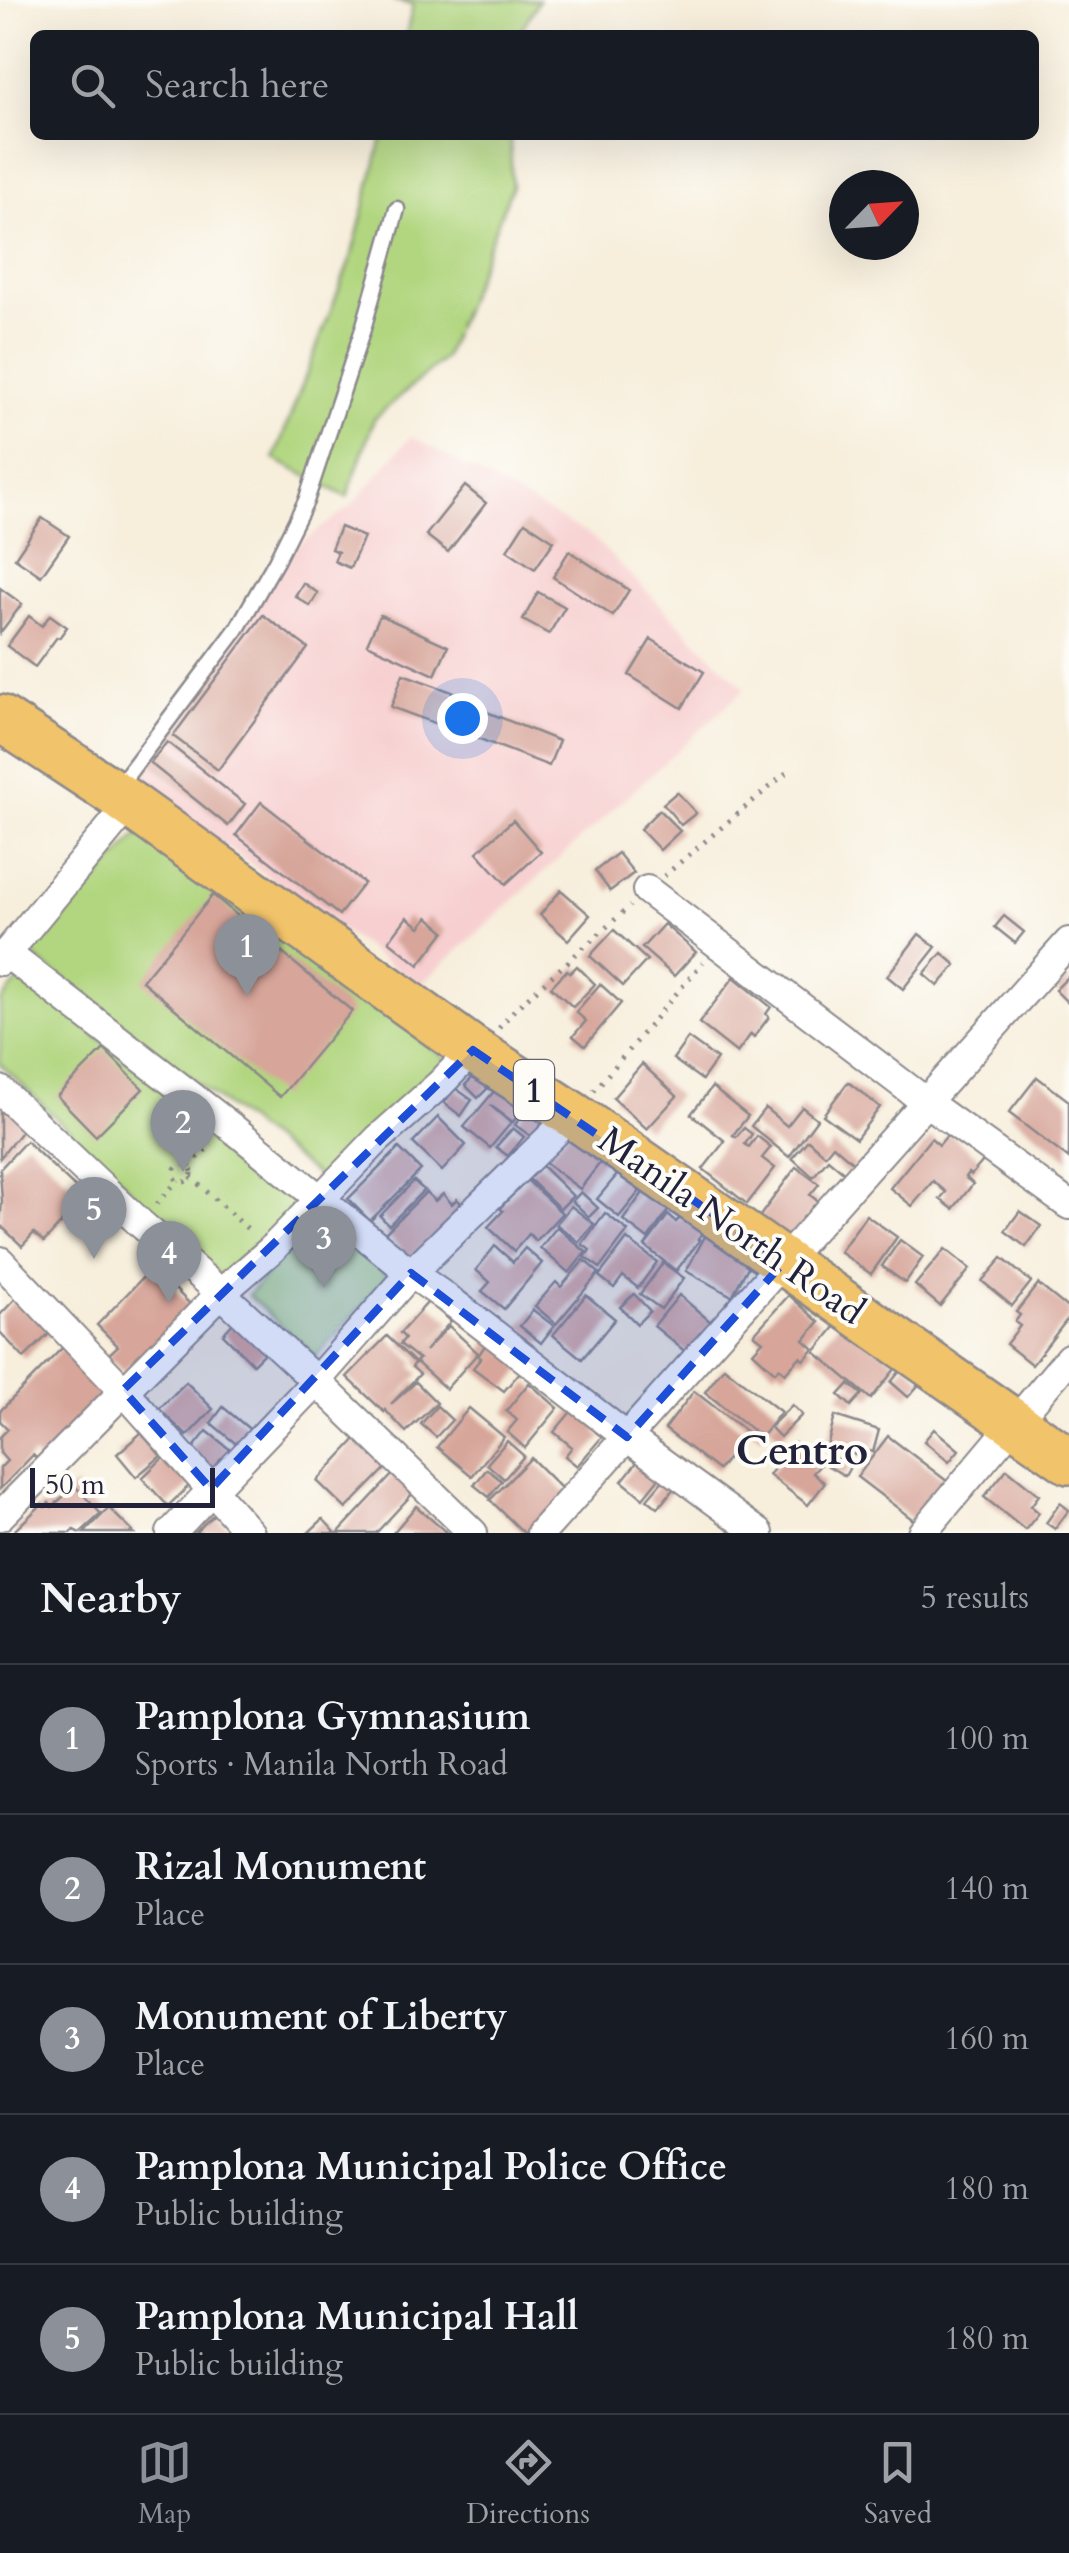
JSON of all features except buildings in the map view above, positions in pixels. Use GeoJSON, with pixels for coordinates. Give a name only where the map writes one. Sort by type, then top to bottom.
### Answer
{"type":"FeatureCollection","features":[{"type":"Feature","properties":{"kind":"highway","name":"Manila North Road"},"geometry":{"type":"LineString","coordinates":[[0,718],[121,799],[473,1050],[573,1115],[1069,1460]]}},
{"type":"Feature","properties":{"kind":"street"},"geometry":{"type":"LineString","coordinates":[[121,799],[3,957],[230,1126],[411,1273],[759,1533]]}},
{"type":"Feature","properties":{"kind":"street"},"geometry":{"type":"LineString","coordinates":[[647,890],[1069,1205]]}},
{"type":"Feature","properties":{"kind":"street"},"geometry":{"type":"LineString","coordinates":[[541,1533],[1069,942]]}},
{"type":"Feature","properties":{"kind":"street"},"geometry":{"type":"LineString","coordinates":[[0,1516],[221,1292],[271,1250],[318,1199],[473,1050]]}},
{"type":"Feature","properties":{"kind":"street"},"geometry":{"type":"LineString","coordinates":[[0,1090],[140,1223],[316,1380],[473,1533]]}},
{"type":"Feature","properties":{"kind":"street"},"geometry":{"type":"LineString","coordinates":[[171,1533],[411,1273],[573,1115]]}},
{"type":"Feature","properties":{"kind":"street"},"geometry":{"type":"LineString","coordinates":[[0,1260],[250,1533]]}},
{"type":"Feature","properties":{"kind":"street"},"geometry":{"type":"LineString","coordinates":[[922,1533],[1069,1358]]}},
{"type":"Feature","properties":{"kind":"lane"},"geometry":{"type":"LineString","coordinates":[[121,799],[238,629],[306,501],[363,329],[397,209]]}},
{"type":"Feature","properties":{"kind":"path"},"geometry":{"type":"LineString","coordinates":[[573,1115],[718,944]]}},
{"type":"Feature","properties":{"kind":"path"},"geometry":{"type":"LineString","coordinates":[[178,1180],[174,1171],[180,1164],[190,1166],[191,1177],[271,1250]]}},
{"type":"Feature","properties":{"kind":"path"},"geometry":{"type":"LineString","coordinates":[[178,1180],[185,1182],[191,1177]]}},
{"type":"Feature","properties":{"kind":"path"},"geometry":{"type":"LineString","coordinates":[[140,1223],[178,1180]]}},
{"type":"Feature","properties":{"kind":"highlighted area"},"geometry":{"type":"Polygon","coordinates":[[[473,1050],[784,1262],[627,1437],[411,1273],[211,1489],[123,1390],[473,1050]]]}},
{"type":"Feature","properties":{"kind":"shaded area"},"geometry":{"type":"Polygon","coordinates":[[[411,436],[592,537],[745,689],[419,986],[133,778],[297,546],[352,505],[411,436]]]}},
{"type":"Feature","properties":{"kind":"green space"},"geometry":{"type":"Polygon","coordinates":[[[392,0],[539,0],[521,30],[407,30],[413,5],[392,0]]]}},
{"type":"Feature","properties":{"kind":"green space"},"geometry":{"type":"Polygon","coordinates":[[[382,140],[510,140],[512,186],[444,358],[374,419],[347,497],[274,459],[351,258],[382,140]]]}},
{"type":"Feature","properties":{"kind":"green space"},"geometry":{"type":"Polygon","coordinates":[[[142,830],[245,895],[456,1067],[324,1181],[30,954],[142,830]]]}},
{"type":"Feature","properties":{"kind":"green space"},"geometry":{"type":"Polygon","coordinates":[[[23,976],[305,1206],[222,1278],[0,1064],[0,1002],[23,976]]]}},
{"type":"Feature","properties":{"kind":"green space"},"geometry":{"type":"Polygon","coordinates":[[[322,1214],[389,1276],[315,1357],[248,1295],[322,1214]]]}},
{"type":"Feature","properties":{"kind":"place","name":"Pamplona Gymnasium"},"geometry":{"type":"Point","coordinates":[247,996]}},
{"type":"Feature","properties":{"kind":"place","name":"Rizal Monument"},"geometry":{"type":"Point","coordinates":[183,1172]}},
{"type":"Feature","properties":{"kind":"place","name":"Pamplona Municipal Hall"},"geometry":{"type":"Point","coordinates":[94,1259]}},
{"type":"Feature","properties":{"kind":"place","name":"Monument of Liberty"},"geometry":{"type":"Point","coordinates":[324,1288]}},
{"type":"Feature","properties":{"kind":"place","name":"Pamplona Municipal Police Office"},"geometry":{"type":"Point","coordinates":[169,1303]}},
{"type":"Feature","properties":{"kind":"district","name":"Centro"},"geometry":{"type":"Point","coordinates":[802,1449]}}]}
